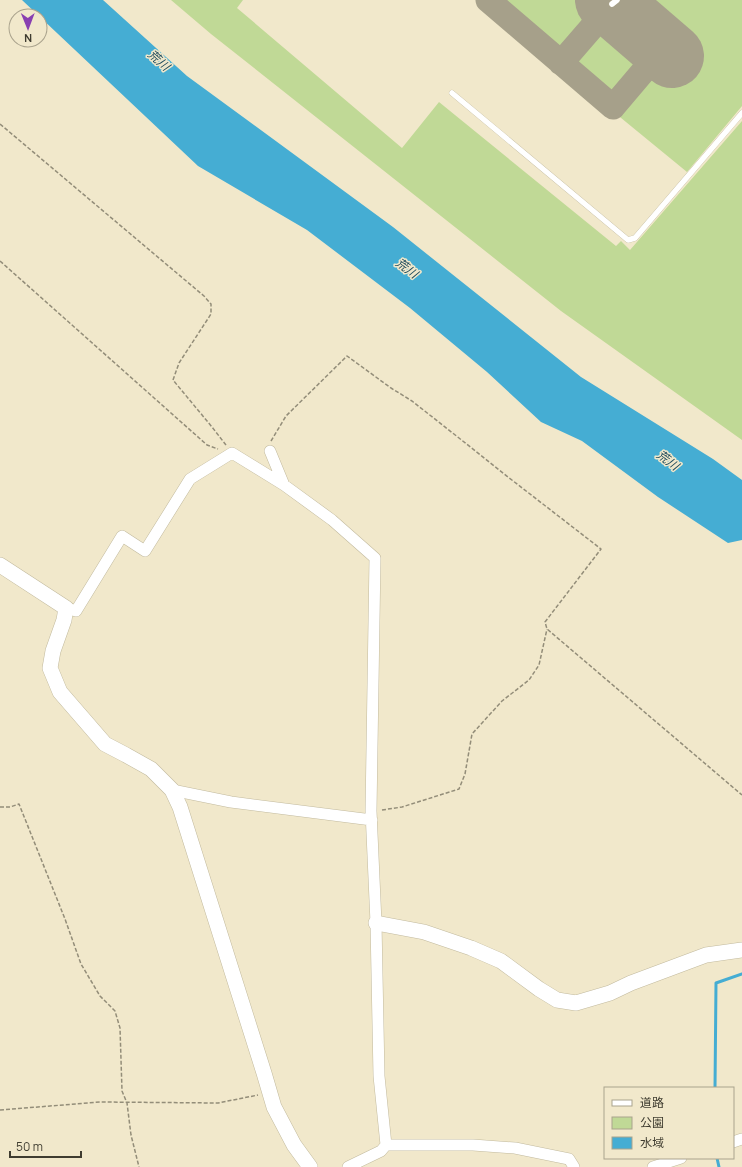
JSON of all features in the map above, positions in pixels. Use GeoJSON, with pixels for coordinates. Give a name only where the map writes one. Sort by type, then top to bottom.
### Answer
{"type":"FeatureCollection","features":[{"type":"Feature","properties":{"kind":"street"},"geometry":{"type":"LineString","coordinates":[[270,451],[284,485]]}},
{"type":"Feature","properties":{"kind":"street"},"geometry":{"type":"LineString","coordinates":[[0,566],[66,608],[76,611],[122,536],[145,551],[190,479],[232,453],[284,485],[332,520],[374,558],[371,816],[376,923],[379,1076],[386,1145],[381,1151],[348,1167]]}},
{"type":"Feature","properties":{"kind":"street"},"geometry":{"type":"LineString","coordinates":[[66,608],[64,620],[53,651],[50,668],[60,692],[105,744],[126,754],[151,769],[172,790],[180,808],[274,1106],[294,1146],[310,1167]]}},
{"type":"Feature","properties":{"kind":"street"},"geometry":{"type":"LineString","coordinates":[[172,790],[231,802],[371,816]]}},
{"type":"Feature","properties":{"kind":"street"},"geometry":{"type":"LineString","coordinates":[[376,923],[424,932],[471,948],[501,961],[539,989],[557,1000],[576,1003],[610,993],[631,983],[706,955],[742,950]]}},
{"type":"Feature","properties":{"kind":"street"},"geometry":{"type":"LineString","coordinates":[[386,1145],[473,1145],[515,1148],[569,1159],[574,1167]]}},
{"type":"Feature","properties":{"kind":"street"},"geometry":{"type":"LineString","coordinates":[[652,1167],[678,1159]]}},
{"type":"Feature","properties":{"kind":"lane"},"geometry":{"type":"LineString","coordinates":[[612,4],[617,0]]}},
{"type":"Feature","properties":{"kind":"lane"},"geometry":{"type":"LineString","coordinates":[[452,93],[628,240],[635,238],[742,113]]}},
{"type":"Feature","properties":{"kind":"path"},"geometry":{"type":"LineString","coordinates":[[0,124],[204,296],[211,304],[211,314],[179,363],[173,380],[232,453]]}},
{"type":"Feature","properties":{"kind":"path"},"geometry":{"type":"LineString","coordinates":[[0,261],[207,445],[232,453]]}},
{"type":"Feature","properties":{"kind":"path"},"geometry":{"type":"LineString","coordinates":[[270,451],[271,440],[286,416],[346,356],[412,401],[601,549],[544,622],[547,629],[742,795]]}},
{"type":"Feature","properties":{"kind":"path"},"geometry":{"type":"LineString","coordinates":[[371,816],[459,789],[465,774],[472,734],[502,701],[529,680],[539,665],[547,629]]}},
{"type":"Feature","properties":{"kind":"path"},"geometry":{"type":"LineString","coordinates":[[0,808],[10,808],[19,804],[65,919],[81,964],[100,996],[115,1011],[120,1028],[122,1091],[126,1103],[131,1135],[139,1167]]}},
{"type":"Feature","properties":{"kind":"path"},"geometry":{"type":"LineString","coordinates":[[0,1110],[100,1102],[218,1103],[270,1093]]}},
{"type":"Feature","properties":{"kind":"green space"},"geometry":{"type":"Polygon","coordinates":[[[171,0],[243,0],[237,8],[402,148],[439,102],[616,246],[621,241],[630,250],[742,121],[742,440],[561,311],[211,34],[171,0]]]}},
{"type":"Feature","properties":{"kind":"green space"},"geometry":{"type":"Polygon","coordinates":[[[502,0],[578,0],[593,13],[560,51],[502,0]]]}},
{"type":"Feature","properties":{"kind":"green space"},"geometry":{"type":"Polygon","coordinates":[[[634,0],[742,0],[742,106],[687,172],[615,113],[657,66],[665,72],[688,42],[634,0]]]}},
{"type":"Feature","properties":{"kind":"green space"},"geometry":{"type":"Polygon","coordinates":[[[607,26],[646,56],[613,96],[574,66],[607,26]]]}},
{"type":"Feature","properties":{"kind":"water","name":"荒川"},"geometry":{"type":"Polygon","coordinates":[[[22,0],[103,0],[187,76],[393,227],[581,377],[713,459],[742,480],[742,540],[728,543],[658,497],[582,441],[541,422],[487,372],[410,308],[307,230],[198,166],[48,25],[48,8],[30,8],[22,0]]]}},
{"type":"Feature","properties":{"kind":"waterway"},"geometry":{"type":"LineString","coordinates":[[715,1087],[716,983],[742,974]]}},
{"type":"Feature","properties":{"kind":"waterway"},"geometry":{"type":"LineString","coordinates":[[717,1159],[719,1167]]}},
{"type":"Feature","properties":{"kind":"taxiway"},"geometry":{"type":"LineString","coordinates":[[488,0],[613,107],[663,48]]}},
{"type":"Feature","properties":{"kind":"taxiway"},"geometry":{"type":"LineString","coordinates":[[561,63],[612,4]]}},
{"type":"Feature","properties":{"kind":"runway"},"geometry":{"type":"LineString","coordinates":[[607,0],[672,56]]}}]}
